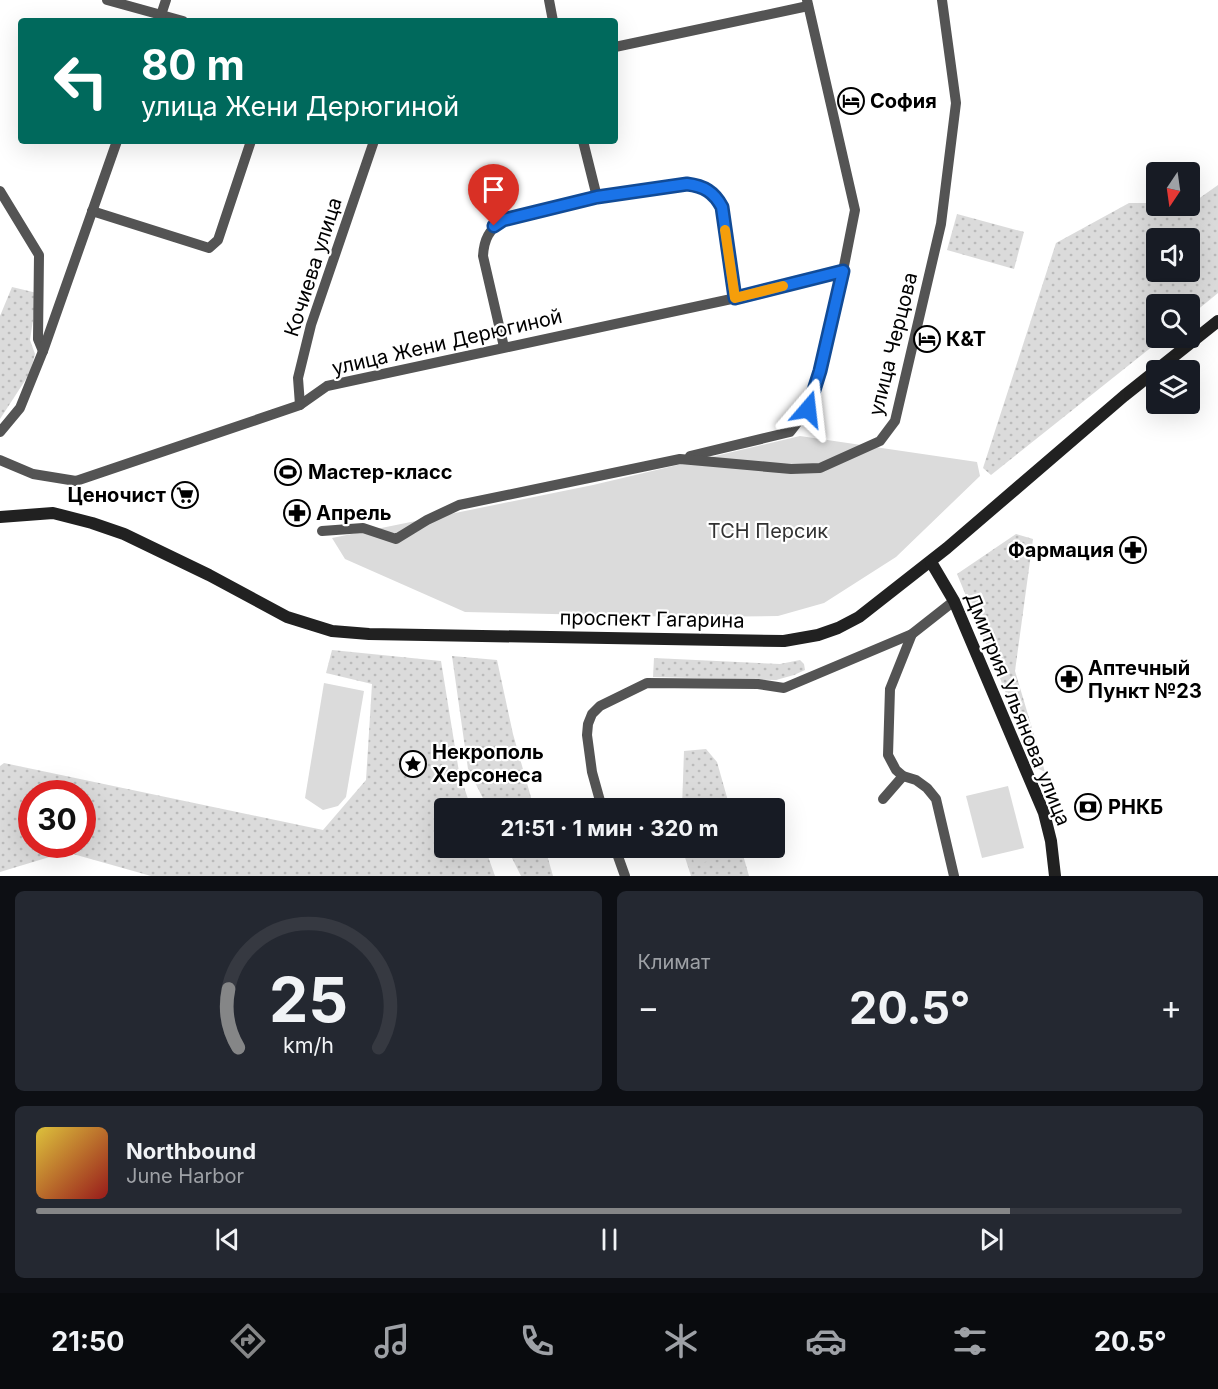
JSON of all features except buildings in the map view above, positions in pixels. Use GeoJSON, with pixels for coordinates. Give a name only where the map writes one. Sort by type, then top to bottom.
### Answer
{"type":"FeatureCollection","features":[{"type":"Feature","properties":{"kind":"main road","name":"проспект Гагарина"},"geometry":{"type":"LineString","coordinates":[[0,517],[53,513],[92,522],[124,534],[188,565],[287,617],[332,631],[369,634],[784,641],[818,635],[859,617],[931,562],[1124,396],[1218,321]]}},
{"type":"Feature","properties":{"kind":"main road","name":"Дмитрия Ульянова улица"},"geometry":{"type":"LineString","coordinates":[[931,562],[954,601],[1044,813],[1051,842],[1055,876]]}},
{"type":"Feature","properties":{"kind":"street"},"geometry":{"type":"LineString","coordinates":[[107,0],[157,18]]}},
{"type":"Feature","properties":{"kind":"street"},"geometry":{"type":"LineString","coordinates":[[160,18],[166,0]]}},
{"type":"Feature","properties":{"kind":"street"},"geometry":{"type":"LineString","coordinates":[[549,0],[552,18]]}},
{"type":"Feature","properties":{"kind":"street","name":"улица Черцова"},"geometry":{"type":"LineString","coordinates":[[322,531],[363,528],[396,539],[427,519],[459,505],[680,459],[791,469],[820,468],[880,441],[896,421],[941,224],[956,103],[942,0]]}},
{"type":"Feature","properties":{"kind":"street"},"geometry":{"type":"LineString","coordinates":[[618,46],[807,3],[855,210],[820,371],[808,409],[790,432],[680,459]]}},
{"type":"Feature","properties":{"kind":"street"},"geometry":{"type":"LineString","coordinates":[[0,432],[20,408],[43,351],[116,144]]}},
{"type":"Feature","properties":{"kind":"street"},"geometry":{"type":"LineString","coordinates":[[92,211],[208,248],[218,240],[250,144]]}},
{"type":"Feature","properties":{"kind":"street","name":"Кочиева улица"},"geometry":{"type":"LineString","coordinates":[[300,405],[298,378],[311,325],[373,144]]}},
{"type":"Feature","properties":{"kind":"street"},"geometry":{"type":"LineString","coordinates":[[584,144],[597,197]]}},
{"type":"Feature","properties":{"kind":"street"},"geometry":{"type":"LineString","coordinates":[[504,347],[483,256],[487,235],[503,220],[597,197],[687,184],[698,185],[708,190],[717,198],[722,207],[735,298]]}},
{"type":"Feature","properties":{"kind":"street"},"geometry":{"type":"LineString","coordinates":[[0,191],[39,255],[38,339],[43,351]]}},
{"type":"Feature","properties":{"kind":"street","name":"улица Жени Дерюгиной"},"geometry":{"type":"LineString","coordinates":[[0,460],[33,474],[76,481],[300,405],[327,387],[735,298],[843,271]]}},
{"type":"Feature","properties":{"kind":"street"},"geometry":{"type":"LineString","coordinates":[[599,798],[592,772],[587,735],[592,714],[600,706],[647,683],[758,684],[784,688],[912,634],[954,601]]}},
{"type":"Feature","properties":{"kind":"street"},"geometry":{"type":"LineString","coordinates":[[912,634],[890,688],[888,754],[891,763],[903,776],[916,780],[936,799],[954,876]]}},
{"type":"Feature","properties":{"kind":"street"},"geometry":{"type":"LineString","coordinates":[[883,799],[903,776]]}},
{"type":"Feature","properties":{"kind":"street"},"geometry":{"type":"LineString","coordinates":[[619,858],[625,876]]}},
{"type":"Feature","properties":{"kind":"green space"},"geometry":{"type":"Polygon","coordinates":[[[1218,185],[1218,293],[1200,308],[1200,294],[1146,294],[1146,348],[1150,348],[991,475],[983,468],[1056,243],[1129,203],[1146,203],[1146,216],[1200,216],[1200,198],[1218,185]]]}},
{"type":"Feature","properties":{"kind":"green space"},"geometry":{"type":"Polygon","coordinates":[[[957,214],[1024,232],[1014,269],[947,250],[957,214]]]}},
{"type":"Feature","properties":{"kind":"green space"},"geometry":{"type":"Polygon","coordinates":[[[12,287],[37,293],[30,340],[35,354],[30,373],[0,419],[0,316],[12,287]]]}},
{"type":"Feature","properties":{"kind":"green space","name":"ТСН Персик"},"geometry":{"type":"Polygon","coordinates":[[[800,436],[977,462],[980,476],[896,557],[824,603],[778,616],[684,617],[465,612],[345,559],[332,538],[593,485],[800,436]]]}},
{"type":"Feature","properties":{"kind":"green space"},"geometry":{"type":"Polygon","coordinates":[[[1016,534],[1033,539],[1015,671],[1045,772],[1037,768],[957,574],[1016,534]]]}},
{"type":"Feature","properties":{"kind":"green space","name":"Некрополь Херсонеса"},"geometry":{"type":"Polygon","coordinates":[[[332,650],[441,661],[459,772],[468,798],[434,798],[434,858],[489,858],[495,876],[151,876],[87,858],[96,858],[96,782],[323,830],[366,780],[372,684],[326,673],[332,650]]]}},
{"type":"Feature","properties":{"kind":"green space"},"geometry":{"type":"Polygon","coordinates":[[[452,656],[497,660],[513,734],[531,798],[483,798],[468,769],[452,656]]]}},
{"type":"Feature","properties":{"kind":"green space"},"geometry":{"type":"Polygon","coordinates":[[[654,658],[780,664],[800,660],[805,670],[776,680],[653,677],[654,658]]]}},
{"type":"Feature","properties":{"kind":"green space"},"geometry":{"type":"Polygon","coordinates":[[[324,683],[364,691],[346,797],[338,806],[323,810],[305,798],[324,683]]]}},
{"type":"Feature","properties":{"kind":"green space"},"geometry":{"type":"Polygon","coordinates":[[[706,749],[717,762],[727,798],[682,798],[684,751],[706,749]]]}},
{"type":"Feature","properties":{"kind":"green space","name":"Некрополь Херсонеса"},"geometry":{"type":"Polygon","coordinates":[[[4,763],[85,780],[18,780],[18,858],[46,858],[0,872],[0,766],[4,763]]]}},
{"type":"Feature","properties":{"kind":"green space"},"geometry":{"type":"Polygon","coordinates":[[[1008,786],[1024,848],[982,858],[966,796],[1008,786]]]}},
{"type":"Feature","properties":{"kind":"green space"},"geometry":{"type":"Polygon","coordinates":[[[512,858],[548,858],[553,876],[521,876],[512,858]]]}},
{"type":"Feature","properties":{"kind":"green space"},"geometry":{"type":"Polygon","coordinates":[[[685,858],[744,858],[749,876],[691,876],[685,858]]]}},
{"type":"Feature","properties":{"kind":"green space"},"geometry":{"type":"Polygon","coordinates":[[[693,858],[721,859],[694,864],[693,858]]]}},
{"type":"Feature","properties":{"kind":"slow traffic"},"geometry":{"type":"LineString","coordinates":[[725,230],[735,298],[783,286]]}},
{"type":"Feature","properties":{"kind":"place","name":"София"},"geometry":{"type":"Point","coordinates":[851,101]}},
{"type":"Feature","properties":{"kind":"place","name":"К&Т"},"geometry":{"type":"Point","coordinates":[927,339]}},
{"type":"Feature","properties":{"kind":"place","name":"Мастер-класс"},"geometry":{"type":"Point","coordinates":[288,472]}},
{"type":"Feature","properties":{"kind":"place","name":"Ценочист"},"geometry":{"type":"Point","coordinates":[185,495]}},
{"type":"Feature","properties":{"kind":"place","name":"Апрель"},"geometry":{"type":"Point","coordinates":[297,513]}},
{"type":"Feature","properties":{"kind":"place","name":"Фармация"},"geometry":{"type":"Point","coordinates":[1133,550]}},
{"type":"Feature","properties":{"kind":"place","name":"Аптечный Пункт №23"},"geometry":{"type":"Point","coordinates":[1069,679]}},
{"type":"Feature","properties":{"kind":"place","name":"Некрополь Херсонеса"},"geometry":{"type":"Point","coordinates":[413,764]}},
{"type":"Feature","properties":{"kind":"place","name":"РНКБ"},"geometry":{"type":"Point","coordinates":[1088,807]}},
{"type":"Feature","properties":{"kind":"route"},"geometry":{"type":"LineString","coordinates":[[494,226],[503,220],[597,197],[687,184],[698,185],[708,190],[717,198],[722,207],[735,298],[843,271],[820,371],[808,409]]}}]}
